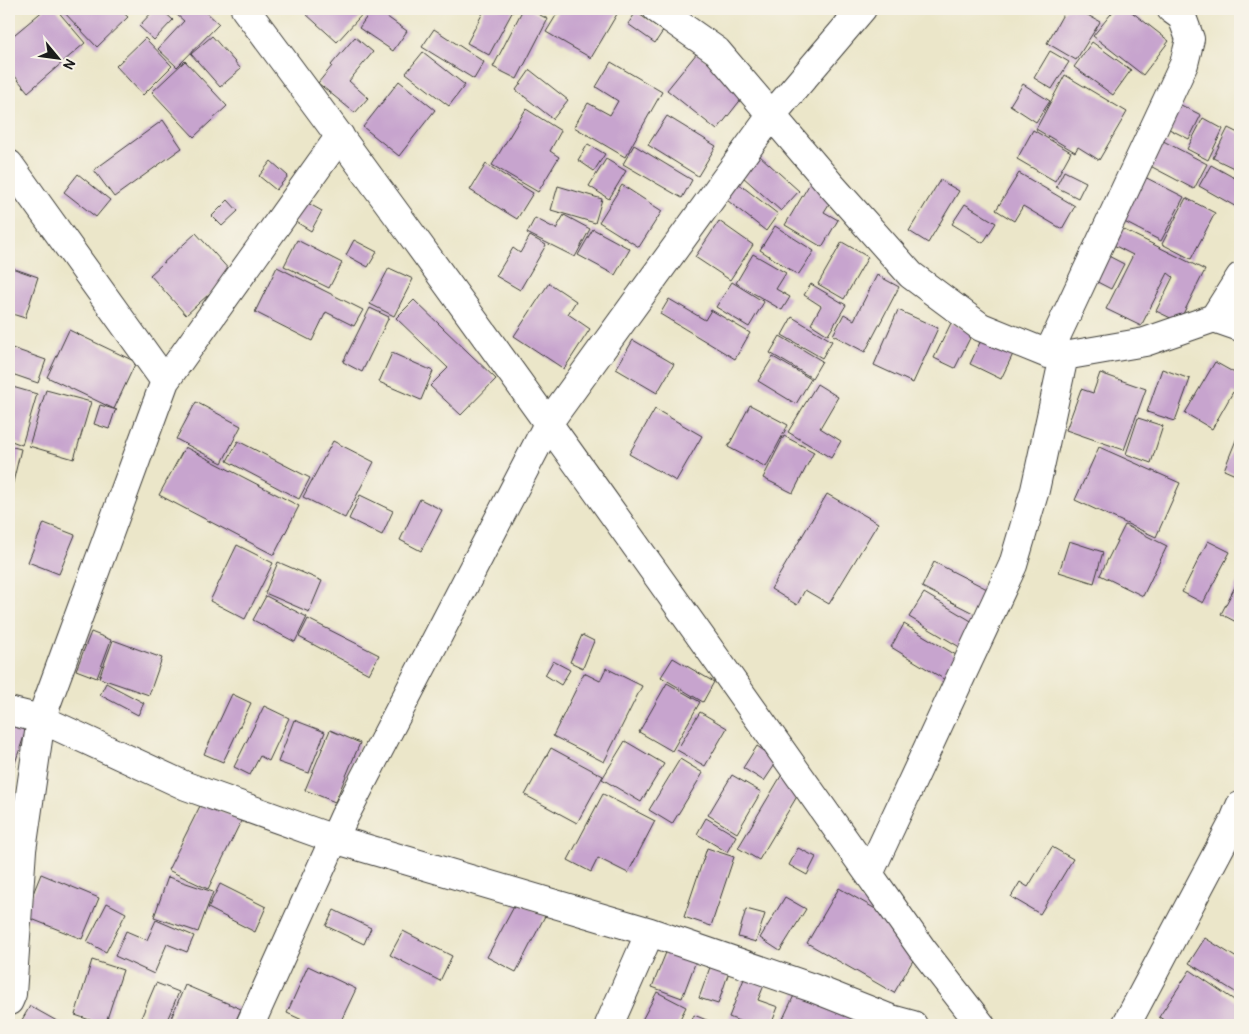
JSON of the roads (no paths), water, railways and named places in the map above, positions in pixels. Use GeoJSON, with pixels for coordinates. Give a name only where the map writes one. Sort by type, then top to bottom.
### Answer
{"type":"FeatureCollection","features":[{"type":"Feature","properties":{"kind":"street"},"geometry":{"type":"LineString","coordinates":[[245,9],[549,422],[922,949],[981,1025]]}},
{"type":"Feature","properties":{"kind":"street"},"geometry":{"type":"LineString","coordinates":[[657,9],[717,51],[831,186],[911,275],[981,327],[1056,355],[1145,342],[1214,318],[1240,327]]}},
{"type":"Feature","properties":{"kind":"street"},"geometry":{"type":"LineString","coordinates":[[250,1025],[334,839],[549,422],[771,116],[862,9]]}},
{"type":"Feature","properties":{"kind":"street"},"geometry":{"type":"LineString","coordinates":[[869,874],[1013,565],[1035,490],[1056,355],[1184,64],[1190,39],[1182,17],[1171,9]]}},
{"type":"Feature","properties":{"kind":"street"},"geometry":{"type":"LineString","coordinates":[[9,1001],[12,994],[22,850],[41,719],[165,381],[340,136]]}},
{"type":"Feature","properties":{"kind":"street"},"geometry":{"type":"LineString","coordinates":[[9,164],[165,381]]}},
{"type":"Feature","properties":{"kind":"street"},"geometry":{"type":"LineString","coordinates":[[1214,318],[1240,277]]}},
{"type":"Feature","properties":{"kind":"street"},"geometry":{"type":"LineString","coordinates":[[9,711],[41,719],[186,786],[334,839],[650,932],[814,988],[897,1023]]}},
{"type":"Feature","properties":{"kind":"street"},"geometry":{"type":"LineString","coordinates":[[1126,1025],[1240,806]]}},
{"type":"Feature","properties":{"kind":"street"},"geometry":{"type":"LineString","coordinates":[[609,1025],[650,932]]}}]}
